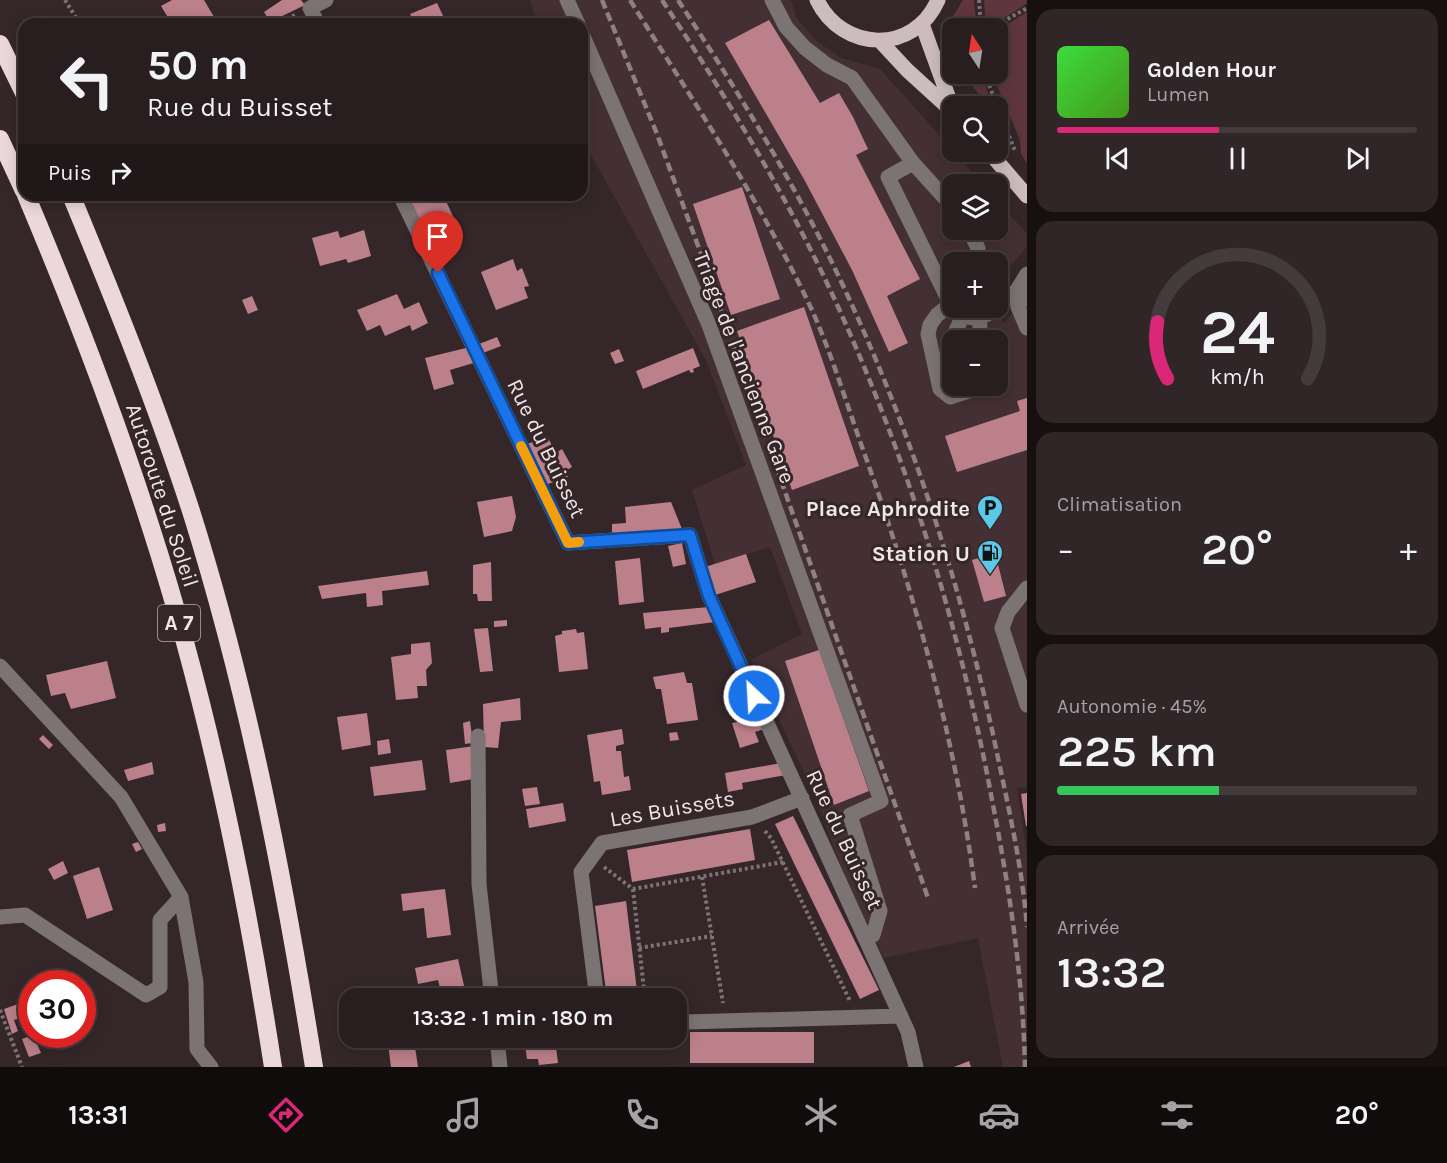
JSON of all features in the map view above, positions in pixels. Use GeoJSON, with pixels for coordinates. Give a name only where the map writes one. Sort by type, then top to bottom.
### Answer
{"type":"FeatureCollection","features":[{"type":"Feature","properties":{"kind":"highway"},"geometry":{"type":"LineString","coordinates":[[0,44],[18,81]]}},
{"type":"Feature","properties":{"kind":"highway","name":"Autoroute du Soleil"},"geometry":{"type":"LineString","coordinates":[[0,139],[18,178]]}},
{"type":"Feature","properties":{"kind":"highway","name":"Autoroute du Soleil"},"geometry":{"type":"LineString","coordinates":[[28,201],[68,295],[116,424],[152,530],[189,656],[221,786],[273,1067]]}},
{"type":"Feature","properties":{"kind":"highway","name":"Autoroute du Soleil"},"geometry":{"type":"LineString","coordinates":[[73,201],[158,412],[191,513],[229,643],[285,892],[314,1067]]}},
{"type":"Feature","properties":{"kind":"main road"},"geometry":{"type":"LineString","coordinates":[[817,0],[823,13],[839,29],[859,38],[880,41],[903,36],[922,24],[938,0]]}},
{"type":"Feature","properties":{"kind":"main road"},"geometry":{"type":"LineString","coordinates":[[922,24],[947,96]]}},
{"type":"Feature","properties":{"kind":"main road"},"geometry":{"type":"LineString","coordinates":[[880,41],[907,70],[942,100]]}},
{"type":"Feature","properties":{"kind":"main road"},"geometry":{"type":"LineString","coordinates":[[998,162],[1027,196]]}},
{"type":"Feature","properties":{"kind":"street"},"geometry":{"type":"LineString","coordinates":[[315,18],[310,8],[326,0]]}},
{"type":"Feature","properties":{"kind":"street"},"geometry":{"type":"LineString","coordinates":[[567,0],[575,18]]}},
{"type":"Feature","properties":{"kind":"street"},"geometry":{"type":"LineString","coordinates":[[772,0],[786,27],[805,48],[827,65],[852,78],[913,163],[942,195]]}},
{"type":"Feature","properties":{"kind":"street","name":"Triage de l'ancienne Gare"},"geometry":{"type":"LineString","coordinates":[[588,48],[709,325],[881,801],[850,815],[880,911],[873,934],[866,939]]}},
{"type":"Feature","properties":{"kind":"street"},"geometry":{"type":"LineString","coordinates":[[913,163],[888,177],[942,283]]}},
{"type":"Feature","properties":{"kind":"street","name":"Rue du Buisset"},"geometry":{"type":"LineString","coordinates":[[403,201],[568,543],[690,535],[709,596],[901,1016],[908,1032],[916,1067]]}},
{"type":"Feature","properties":{"kind":"street"},"geometry":{"type":"LineString","coordinates":[[974,240],[978,248]]}},
{"type":"Feature","properties":{"kind":"street"},"geometry":{"type":"LineString","coordinates":[[1027,274],[1018,307],[1027,328]]}},
{"type":"Feature","properties":{"kind":"street"},"geometry":{"type":"LineString","coordinates":[[1008,302],[1022,295]]}},
{"type":"Feature","properties":{"kind":"street"},"geometry":{"type":"LineString","coordinates":[[942,316],[934,320],[928,334],[942,391]]}},
{"type":"Feature","properties":{"kind":"street"},"geometry":{"type":"LineString","coordinates":[[1027,588],[1008,612],[1002,628],[1027,705]]}},
{"type":"Feature","properties":{"kind":"street"},"geometry":{"type":"LineString","coordinates":[[0,666],[121,797],[181,897],[196,982],[197,1049],[211,1067]]}},
{"type":"Feature","properties":{"kind":"street"},"geometry":{"type":"LineString","coordinates":[[478,736],[479,884],[491,988]]}},
{"type":"Feature","properties":{"kind":"street","name":"Les Buissets"},"geometry":{"type":"LineString","coordinates":[[596,988],[581,872],[602,843],[752,817],[802,798]]}},
{"type":"Feature","properties":{"kind":"street"},"geometry":{"type":"LineString","coordinates":[[0,917],[25,915],[146,995],[160,987],[160,920],[181,897]]}},
{"type":"Feature","properties":{"kind":"street"},"geometry":{"type":"LineString","coordinates":[[687,1022],[901,1016]]}},
{"type":"Feature","properties":{"kind":"street"},"geometry":{"type":"LineString","coordinates":[[498,1048],[500,1067]]}},
{"type":"Feature","properties":{"kind":"path"},"geometry":{"type":"LineString","coordinates":[[65,0],[76,18]]}},
{"type":"Feature","properties":{"kind":"path"},"geometry":{"type":"LineString","coordinates":[[979,0],[980,18]]}},
{"type":"Feature","properties":{"kind":"path"},"geometry":{"type":"LineString","coordinates":[[1008,19],[1027,8]]}},
{"type":"Feature","properties":{"kind":"path"},"geometry":{"type":"LineString","coordinates":[[1008,131],[1021,160]]}},
{"type":"Feature","properties":{"kind":"path"},"geometry":{"type":"LineString","coordinates":[[752,817],[771,838],[858,1018]]}},
{"type":"Feature","properties":{"kind":"path"},"geometry":{"type":"LineString","coordinates":[[592,857],[633,889],[644,988]]}},
{"type":"Feature","properties":{"kind":"path"},"geometry":{"type":"LineString","coordinates":[[633,889],[783,862]]}},
{"type":"Feature","properties":{"kind":"path"},"geometry":{"type":"LineString","coordinates":[[702,876],[725,1021]]}},
{"type":"Feature","properties":{"kind":"path"},"geometry":{"type":"LineString","coordinates":[[639,948],[712,936]]}},
{"type":"Feature","properties":{"kind":"path"},"geometry":{"type":"LineString","coordinates":[[0,1011],[21,1067]]}},
{"type":"Feature","properties":{"kind":"shaded area"},"geometry":{"type":"Polygon","coordinates":[[[530,0],[791,0],[796,17],[815,40],[841,58],[880,69],[942,138],[942,162],[963,162],[974,174],[942,174],[942,240],[1008,240],[1008,212],[1027,234],[1027,246],[1008,270],[1008,252],[942,252],[942,318],[1000,318],[1004,323],[1027,296],[1027,787],[1017,788],[1027,854],[1027,1067],[1003,1067],[978,938],[884,958],[845,878],[814,793],[751,660],[802,634],[770,547],[715,564],[692,490],[746,465],[706,360],[588,150],[588,18],[536,18],[530,0]]]}},
{"type":"Feature","properties":{"kind":"shaded area"},"geometry":{"type":"Polygon","coordinates":[[[963,0],[974,0],[976,18],[952,18],[963,0]]]}},
{"type":"Feature","properties":{"kind":"shaded area"},"geometry":{"type":"Polygon","coordinates":[[[984,0],[1027,0],[1027,3],[1004,18],[985,17],[984,0]]]}},
{"type":"Feature","properties":{"kind":"shaded area"},"geometry":{"type":"Polygon","coordinates":[[[1027,12],[1027,163],[1021,154],[1020,140],[1008,112],[1008,96],[1001,96],[996,84],[1008,84],[1008,24],[1027,12]]]}},
{"type":"Feature","properties":{"kind":"shaded area"},"geometry":{"type":"Polygon","coordinates":[[[971,84],[985,84],[989,96],[980,96],[971,84]]]}},
{"type":"Feature","properties":{"kind":"building"},"geometry":{"type":"Polygon","coordinates":[[[172,0],[204,0],[214,17],[168,18],[161,6],[172,0]]]}},
{"type":"Feature","properties":{"kind":"building"},"geometry":{"type":"Polygon","coordinates":[[[282,0],[301,0],[305,5],[278,18],[268,18],[264,12],[282,0]]]}},
{"type":"Feature","properties":{"kind":"building"},"geometry":{"type":"Polygon","coordinates":[[[437,3],[444,18],[412,18],[410,14],[437,3]]]}},
{"type":"Feature","properties":{"kind":"building"},"geometry":{"type":"Polygon","coordinates":[[[769,20],[820,103],[839,93],[853,117],[868,149],[856,155],[920,279],[887,296],[908,343],[889,352],[852,270],[805,181],[725,43],[769,20]]]}},
{"type":"Feature","properties":{"kind":"building"},"geometry":{"type":"Polygon","coordinates":[[[742,187],[780,299],[731,315],[693,204],[742,187]]]}},
{"type":"Feature","properties":{"kind":"building"},"geometry":{"type":"Polygon","coordinates":[[[411,201],[425,201],[426,203],[439,201],[440,203],[446,201],[457,225],[451,229],[454,237],[432,246],[411,201]]]}},
{"type":"Feature","properties":{"kind":"building"},"geometry":{"type":"Polygon","coordinates":[[[364,230],[371,256],[348,263],[346,259],[320,266],[312,238],[338,231],[340,238],[364,230]]]}},
{"type":"Feature","properties":{"kind":"building"},"geometry":{"type":"Polygon","coordinates":[[[513,259],[517,271],[522,268],[529,286],[524,287],[528,298],[496,310],[481,272],[513,259]]]}},
{"type":"Feature","properties":{"kind":"building"},"geometry":{"type":"Polygon","coordinates":[[[397,294],[404,309],[419,302],[428,323],[412,331],[410,325],[385,336],[380,325],[367,331],[357,310],[397,294]]]}},
{"type":"Feature","properties":{"kind":"building"},"geometry":{"type":"Polygon","coordinates":[[[252,296],[258,310],[248,314],[242,300],[252,296]]]}},
{"type":"Feature","properties":{"kind":"building"},"geometry":{"type":"Polygon","coordinates":[[[804,307],[859,466],[792,490],[737,331],[804,307]]]}},
{"type":"Feature","properties":{"kind":"building"},"geometry":{"type":"Polygon","coordinates":[[[497,337],[501,346],[483,353],[479,344],[497,337]]]}},
{"type":"Feature","properties":{"kind":"building"},"geometry":{"type":"Polygon","coordinates":[[[470,347],[477,362],[450,370],[454,384],[434,390],[425,358],[470,347]]]}},
{"type":"Feature","properties":{"kind":"building"},"geometry":{"type":"Polygon","coordinates":[[[693,348],[700,366],[693,369],[694,372],[691,373],[689,370],[643,389],[636,371],[693,348]]]}},
{"type":"Feature","properties":{"kind":"building"},"geometry":{"type":"Polygon","coordinates":[[[619,349],[624,361],[615,364],[610,353],[619,349]]]}},
{"type":"Feature","properties":{"kind":"building"},"geometry":{"type":"Polygon","coordinates":[[[1027,398],[1027,450],[957,472],[945,436],[1020,411],[1017,401],[1027,398]]]}},
{"type":"Feature","properties":{"kind":"building"},"geometry":{"type":"Polygon","coordinates":[[[547,436],[556,453],[562,449],[572,467],[565,471],[568,477],[545,485],[525,445],[547,436]]]}},
{"type":"Feature","properties":{"kind":"building"},"geometry":{"type":"Polygon","coordinates":[[[512,496],[516,517],[512,531],[484,537],[477,502],[512,496]]]}},
{"type":"Feature","properties":{"kind":"building"},"geometry":{"type":"Polygon","coordinates":[[[671,502],[682,529],[612,535],[612,524],[626,523],[625,507],[671,502]]]}},
{"type":"Feature","properties":{"kind":"building"},"geometry":{"type":"Polygon","coordinates":[[[682,543],[686,564],[673,567],[668,546],[682,543]]]}},
{"type":"Feature","properties":{"kind":"building"},"geometry":{"type":"Polygon","coordinates":[[[995,553],[1006,596],[984,602],[972,560],[995,553]]]}},
{"type":"Feature","properties":{"kind":"building"},"geometry":{"type":"Polygon","coordinates":[[[746,554],[756,582],[715,595],[705,567],[746,554]]]}},
{"type":"Feature","properties":{"kind":"building"},"geometry":{"type":"Polygon","coordinates":[[[640,558],[644,602],[619,605],[615,561],[640,558]]]}},
{"type":"Feature","properties":{"kind":"building"},"geometry":{"type":"Polygon","coordinates":[[[491,562],[492,601],[478,601],[477,594],[473,594],[473,565],[491,562]]]}},
{"type":"Feature","properties":{"kind":"building"},"geometry":{"type":"Polygon","coordinates":[[[427,571],[429,585],[382,591],[383,605],[367,607],[366,593],[322,599],[318,586],[427,571]]]}},
{"type":"Feature","properties":{"kind":"building"},"geometry":{"type":"Polygon","coordinates":[[[709,607],[715,622],[669,628],[669,632],[661,633],[661,627],[645,629],[643,613],[709,607]]]}},
{"type":"Feature","properties":{"kind":"building"},"geometry":{"type":"Polygon","coordinates":[[[507,620],[507,626],[494,627],[494,621],[507,620]]]}},
{"type":"Feature","properties":{"kind":"building"},"geometry":{"type":"Polygon","coordinates":[[[488,628],[493,671],[480,672],[474,629],[488,628]]]}},
{"type":"Feature","properties":{"kind":"building"},"geometry":{"type":"Polygon","coordinates":[[[576,629],[577,633],[584,632],[588,669],[559,672],[555,636],[562,634],[562,631],[576,629]]]}},
{"type":"Feature","properties":{"kind":"building"},"geometry":{"type":"Polygon","coordinates":[[[430,642],[432,663],[426,670],[427,686],[417,686],[418,698],[396,700],[391,657],[411,654],[411,644],[430,642]]]}},
{"type":"Feature","properties":{"kind":"building"},"geometry":{"type":"Polygon","coordinates":[[[819,650],[869,791],[834,805],[785,661],[819,650]]]}},
{"type":"Feature","properties":{"kind":"building"},"geometry":{"type":"Polygon","coordinates":[[[107,661],[116,698],[71,709],[65,693],[51,696],[46,675],[107,661]]]}},
{"type":"Feature","properties":{"kind":"building"},"geometry":{"type":"Polygon","coordinates":[[[684,672],[687,683],[692,683],[698,720],[667,724],[661,689],[656,689],[653,677],[684,672]]]}},
{"type":"Feature","properties":{"kind":"building"},"geometry":{"type":"Polygon","coordinates":[[[520,698],[521,720],[501,722],[498,748],[484,747],[483,704],[520,698]]]}},
{"type":"Feature","properties":{"kind":"building"},"geometry":{"type":"Polygon","coordinates":[[[367,713],[371,745],[342,750],[337,717],[367,713]]]}},
{"type":"Feature","properties":{"kind":"building"},"geometry":{"type":"Polygon","coordinates":[[[760,718],[764,729],[755,732],[759,742],[740,748],[732,723],[760,718]]]}},
{"type":"Feature","properties":{"kind":"building"},"geometry":{"type":"Polygon","coordinates":[[[470,721],[473,743],[465,744],[463,723],[470,721]]]}},
{"type":"Feature","properties":{"kind":"building"},"geometry":{"type":"Polygon","coordinates":[[[622,729],[624,744],[616,746],[616,751],[621,751],[624,777],[629,776],[631,790],[602,795],[600,781],[594,782],[587,735],[622,729]]]}},
{"type":"Feature","properties":{"kind":"building"},"geometry":{"type":"Polygon","coordinates":[[[677,732],[679,740],[670,741],[669,733],[677,732]]]}},
{"type":"Feature","properties":{"kind":"building"},"geometry":{"type":"Polygon","coordinates":[[[43,735],[53,745],[49,749],[39,739],[43,735]]]}},
{"type":"Feature","properties":{"kind":"building"},"geometry":{"type":"Polygon","coordinates":[[[389,739],[391,753],[378,755],[377,741],[389,739]]]}},
{"type":"Feature","properties":{"kind":"building"},"geometry":{"type":"Polygon","coordinates":[[[474,746],[473,779],[450,783],[446,750],[474,746]]]}},
{"type":"Feature","properties":{"kind":"building"},"geometry":{"type":"Polygon","coordinates":[[[422,760],[426,790],[374,796],[370,767],[422,760]]]}},
{"type":"Feature","properties":{"kind":"building"},"geometry":{"type":"Polygon","coordinates":[[[152,762],[154,774],[128,781],[124,770],[152,762]]]}},
{"type":"Feature","properties":{"kind":"building"},"geometry":{"type":"Polygon","coordinates":[[[781,763],[786,775],[742,783],[743,789],[728,792],[725,773],[781,763]]]}},
{"type":"Feature","properties":{"kind":"building"},"geometry":{"type":"Polygon","coordinates":[[[537,787],[540,804],[525,806],[522,789],[537,787]]]}},
{"type":"Feature","properties":{"kind":"building"},"geometry":{"type":"Polygon","coordinates":[[[1027,793],[1027,826],[1026,826],[1021,794],[1027,793]]]}},
{"type":"Feature","properties":{"kind":"building"},"geometry":{"type":"Polygon","coordinates":[[[563,803],[566,821],[529,828],[526,809],[563,803]]]}},
{"type":"Feature","properties":{"kind":"building"},"geometry":{"type":"Polygon","coordinates":[[[793,816],[879,990],[860,999],[775,824],[793,816]]]}},
{"type":"Feature","properties":{"kind":"building"},"geometry":{"type":"Polygon","coordinates":[[[165,823],[166,831],[158,832],[157,825],[165,823]]]}},
{"type":"Feature","properties":{"kind":"building"},"geometry":{"type":"Polygon","coordinates":[[[750,829],[755,860],[632,882],[627,850],[750,829]]]}},
{"type":"Feature","properties":{"kind":"building"},"geometry":{"type":"Polygon","coordinates":[[[138,842],[142,849],[136,852],[132,844],[138,842]]]}},
{"type":"Feature","properties":{"kind":"building"},"geometry":{"type":"Polygon","coordinates":[[[63,861],[68,873],[54,880],[48,869],[63,861]]]}},
{"type":"Feature","properties":{"kind":"building"},"geometry":{"type":"Polygon","coordinates":[[[99,867],[113,910],[87,919],[73,876],[99,867]]]}},
{"type":"Feature","properties":{"kind":"building"},"geometry":{"type":"Polygon","coordinates":[[[445,889],[451,935],[427,938],[424,908],[403,911],[401,894],[445,889]]]}},
{"type":"Feature","properties":{"kind":"building"},"geometry":{"type":"Polygon","coordinates":[[[626,901],[637,988],[606,988],[595,906],[626,901]]]}},
{"type":"Feature","properties":{"kind":"building"},"geometry":{"type":"Polygon","coordinates":[[[458,959],[465,988],[440,988],[438,980],[418,984],[415,968],[458,959]]]}},
{"type":"Feature","properties":{"kind":"building"},"geometry":{"type":"Polygon","coordinates":[[[18,1004],[18,1019],[14,1020],[18,1031],[12,1034],[4,1009],[18,1004]]]}},
{"type":"Feature","properties":{"kind":"building"},"geometry":{"type":"Polygon","coordinates":[[[690,1032],[814,1032],[814,1063],[690,1063],[690,1032]]]}},
{"type":"Feature","properties":{"kind":"building"},"geometry":{"type":"Polygon","coordinates":[[[26,1048],[39,1048],[41,1053],[29,1057],[26,1048]]]}},
{"type":"Feature","properties":{"kind":"building"},"geometry":{"type":"Polygon","coordinates":[[[389,1048],[415,1048],[418,1067],[391,1067],[389,1048]]]}},
{"type":"Feature","properties":{"kind":"building"},"geometry":{"type":"Polygon","coordinates":[[[525,1048],[556,1048],[558,1063],[539,1065],[538,1059],[527,1059],[525,1048]]]}},
{"type":"Feature","properties":{"kind":"building"},"geometry":{"type":"Polygon","coordinates":[[[969,1061],[971,1067],[954,1067],[969,1061]]]}},
{"type":"Feature","properties":{"kind":"railway"},"geometry":{"type":"LineString","coordinates":[[602,0],[657,134],[708,273],[928,898]]}},
{"type":"Feature","properties":{"kind":"railway"},"geometry":{"type":"LineString","coordinates":[[630,0],[748,190],[791,268],[825,341],[880,498],[915,608],[944,719],[975,888]]}},
{"type":"Feature","properties":{"kind":"railway"},"geometry":{"type":"LineString","coordinates":[[662,0],[754,146],[796,221],[861,359],[908,483],[948,611],[980,740],[1015,936],[1022,1001],[1025,1067]]}},
{"type":"Feature","properties":{"kind":"railway"},"geometry":{"type":"LineString","coordinates":[[678,0],[746,106],[828,254],[870,346],[913,455],[950,568],[981,682],[1014,833],[1027,927]]}},
{"type":"Feature","properties":{"kind":"slow traffic"},"geometry":{"type":"LineString","coordinates":[[521,446],[568,543],[579,542]]}},
{"type":"Feature","properties":{"kind":"place","name":"Place Aphrodite"},"geometry":{"type":"Point","coordinates":[990,531]}},
{"type":"Feature","properties":{"kind":"place","name":"Station U"},"geometry":{"type":"Point","coordinates":[990,576]}},
{"type":"Feature","properties":{"kind":"route"},"geometry":{"type":"LineString","coordinates":[[438,273],[568,543],[690,535],[709,596],[754,696]]}}]}
